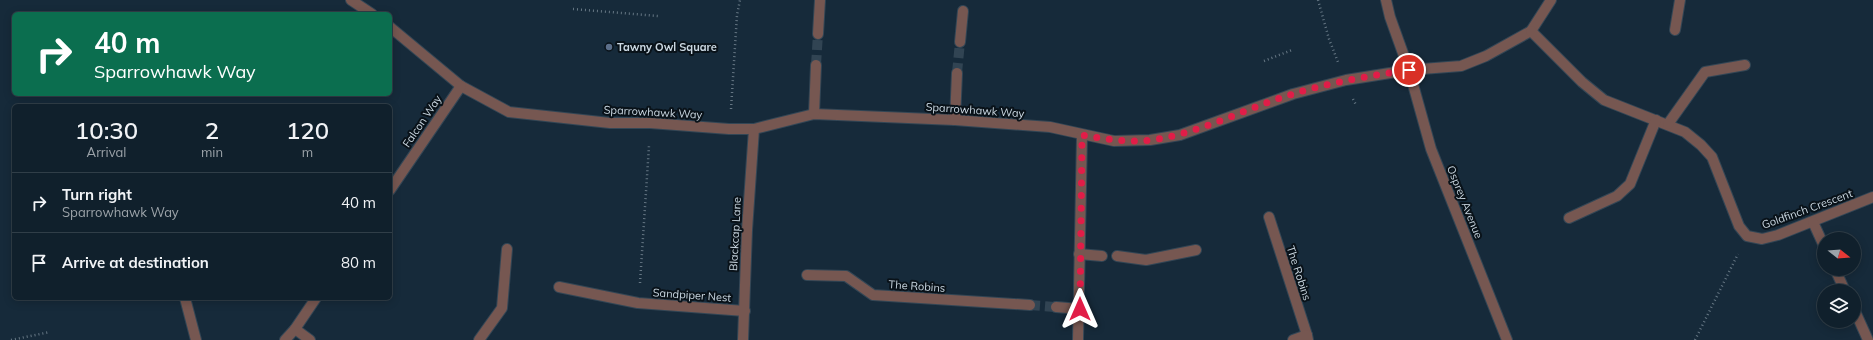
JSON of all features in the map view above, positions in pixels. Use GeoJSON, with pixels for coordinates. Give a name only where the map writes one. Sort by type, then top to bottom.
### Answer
{"type":"FeatureCollection","features":[{"type":"Feature","properties":{"kind":"street"},"geometry":{"type":"LineString","coordinates":[[351,0],[369,12]]}},
{"type":"Feature","properties":{"kind":"street"},"geometry":{"type":"LineString","coordinates":[[818,34],[820,0]]}},
{"type":"Feature","properties":{"kind":"street","name":"Osprey Avenue"},"geometry":{"type":"LineString","coordinates":[[1386,0],[1390,17],[1409,70],[1431,149],[1507,340]]}},
{"type":"Feature","properties":{"kind":"street","name":"Sparrowhawk Way"},"geometry":{"type":"LineString","coordinates":[[392,29],[461,86],[509,112],[610,123],[650,123],[729,129],[754,129],[814,114],[955,120],[1050,127],[1114,141],[1150,140],[1180,135],[1293,94],[1346,80],[1409,70],[1461,66],[1486,56],[1531,31],[1551,0]]}},
{"type":"Feature","properties":{"kind":"street"},"geometry":{"type":"LineString","coordinates":[[1675,30],[1680,0]]}},
{"type":"Feature","properties":{"kind":"street"},"geometry":{"type":"LineString","coordinates":[[960,42],[963,12]]}},
{"type":"Feature","properties":{"kind":"street"},"geometry":{"type":"LineString","coordinates":[[1531,31],[1582,82],[1604,100],[1668,124],[1685,132],[1701,145],[1712,157],[1739,226],[1747,236]]}},
{"type":"Feature","properties":{"kind":"street"},"geometry":{"type":"LineString","coordinates":[[814,114],[816,65]]}},
{"type":"Feature","properties":{"kind":"street"},"geometry":{"type":"LineString","coordinates":[[1668,124],[1705,72],[1745,65]]}},
{"type":"Feature","properties":{"kind":"street"},"geometry":{"type":"LineString","coordinates":[[955,120],[957,73]]}},
{"type":"Feature","properties":{"kind":"street","name":"Falcon Way"},"geometry":{"type":"LineString","coordinates":[[392,187],[461,86]]}},
{"type":"Feature","properties":{"kind":"street"},"geometry":{"type":"LineString","coordinates":[[1569,218],[1617,196],[1630,184],[1656,120]]}},
{"type":"Feature","properties":{"kind":"street","name":"Blackcap Lane"},"geometry":{"type":"LineString","coordinates":[[744,340],[746,230],[754,129]]}},
{"type":"Feature","properties":{"kind":"street"},"geometry":{"type":"LineString","coordinates":[[1078,340],[1080,309],[1082,135]]}},
{"type":"Feature","properties":{"kind":"street","name":"Goldfinch Crescent"},"geometry":{"type":"LineString","coordinates":[[1747,236],[1762,239],[1812,222],[1873,197]]}},
{"type":"Feature","properties":{"kind":"street","name":"The Robins"},"geometry":{"type":"LineString","coordinates":[[1269,217],[1307,338],[1293,340]]}},
{"type":"Feature","properties":{"kind":"street"},"geometry":{"type":"LineString","coordinates":[[1812,222],[1817,232]]}},
{"type":"Feature","properties":{"kind":"street"},"geometry":{"type":"LineString","coordinates":[[479,340],[502,308],[507,249]]}},
{"type":"Feature","properties":{"kind":"street"},"geometry":{"type":"LineString","coordinates":[[1117,256],[1146,260],[1196,250]]}},
{"type":"Feature","properties":{"kind":"street"},"geometry":{"type":"LineString","coordinates":[[1080,254],[1102,256]]}},
{"type":"Feature","properties":{"kind":"street","name":"The Robins"},"geometry":{"type":"LineString","coordinates":[[807,275],[846,276],[873,295],[1030,305]]}},
{"type":"Feature","properties":{"kind":"street","name":"Sandpiper Nest"},"geometry":{"type":"LineString","coordinates":[[559,287],[638,303],[745,311]]}},
{"type":"Feature","properties":{"kind":"street"},"geometry":{"type":"LineString","coordinates":[[186,300],[196,340]]}},
{"type":"Feature","properties":{"kind":"street"},"geometry":{"type":"LineString","coordinates":[[285,340],[295,329],[315,300]]}},
{"type":"Feature","properties":{"kind":"street"},"geometry":{"type":"LineString","coordinates":[[1056,307],[1080,309]]}},
{"type":"Feature","properties":{"kind":"street"},"geometry":{"type":"LineString","coordinates":[[1861,325],[1868,340]]}},
{"type":"Feature","properties":{"kind":"street"},"geometry":{"type":"LineString","coordinates":[[295,329],[310,340]]}},
{"type":"Feature","properties":{"kind":"path"},"geometry":{"type":"LineString","coordinates":[[729,129],[737,15],[740,0]]}},
{"type":"Feature","properties":{"kind":"path"},"geometry":{"type":"LineString","coordinates":[[1318,0],[1329,39],[1339,64]]}},
{"type":"Feature","properties":{"kind":"path"},"geometry":{"type":"LineString","coordinates":[[573,9],[658,16]]}},
{"type":"Feature","properties":{"kind":"path"},"geometry":{"type":"LineString","coordinates":[[1264,61],[1292,50]]}},
{"type":"Feature","properties":{"kind":"path"},"geometry":{"type":"LineString","coordinates":[[638,303],[649,146]]}},
{"type":"Feature","properties":{"kind":"path"},"geometry":{"type":"LineString","coordinates":[[1695,340],[1747,236]]}},
{"type":"Feature","properties":{"kind":"path"},"geometry":{"type":"LineString","coordinates":[[11,340],[50,332]]}},
{"type":"Feature","properties":{"kind":"tunnel"},"geometry":{"type":"LineString","coordinates":[[816,65],[818,34]]}},
{"type":"Feature","properties":{"kind":"tunnel"},"geometry":{"type":"LineString","coordinates":[[957,73],[960,42]]}},
{"type":"Feature","properties":{"kind":"tunnel"},"geometry":{"type":"LineString","coordinates":[[1030,305],[1056,307]]}},
{"type":"Feature","properties":{"kind":"place","name":"Tawny Owl Square"},"geometry":{"type":"Point","coordinates":[609,47]}},
{"type":"Feature","properties":{"kind":"route"},"geometry":{"type":"LineString","coordinates":[[1080,309],[1082,135],[1114,141],[1150,140],[1180,135],[1293,94],[1346,80],[1409,70]]}}]}
